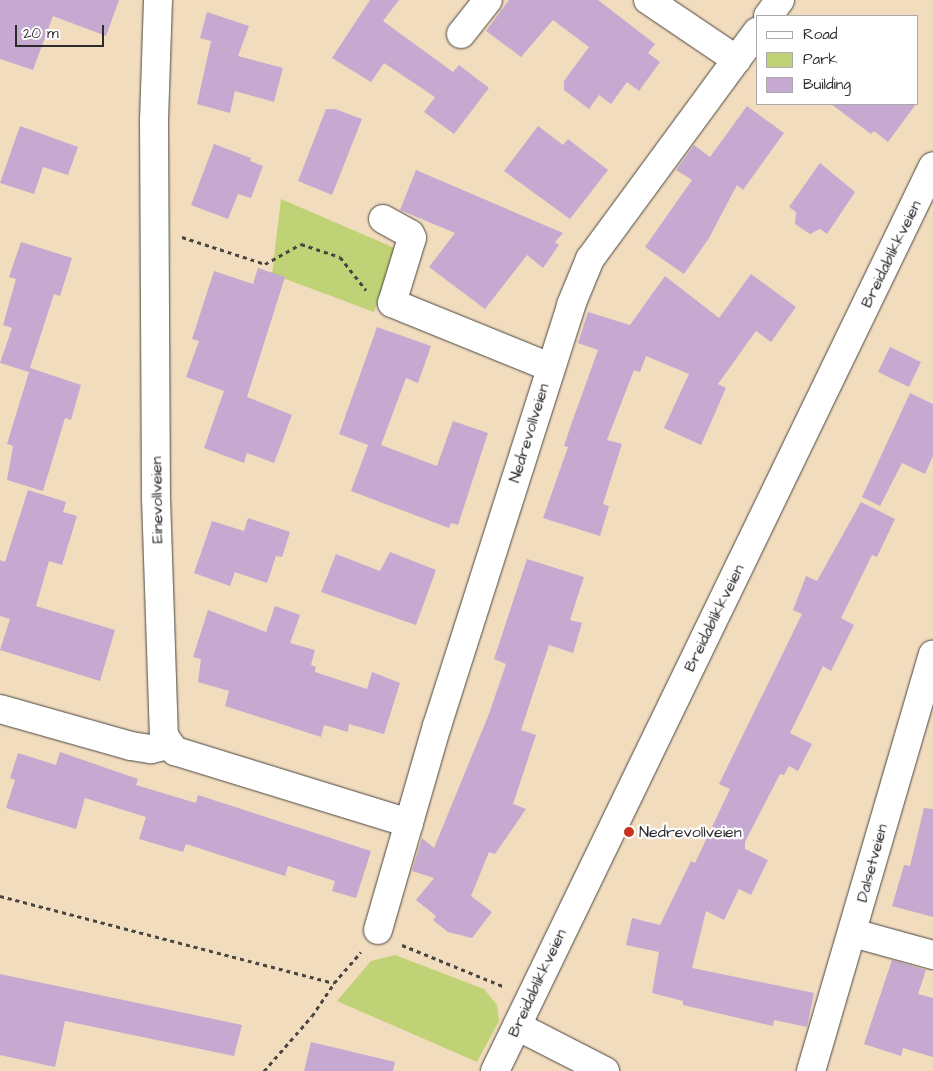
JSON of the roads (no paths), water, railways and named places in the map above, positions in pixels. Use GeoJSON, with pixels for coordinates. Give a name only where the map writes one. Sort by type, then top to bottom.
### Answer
{"type":"FeatureCollection","features":[{"type":"Feature","properties":{"kind":"street","name":"Einevollveien"},"geometry":{"type":"LineString","coordinates":[[158,0],[154,119],[156,498],[161,712],[164,736],[169,745]]}},
{"type":"Feature","properties":{"kind":"street"},"geometry":{"type":"LineString","coordinates":[[461,34],[488,0]]}},
{"type":"Feature","properties":{"kind":"street"},"geometry":{"type":"LineString","coordinates":[[648,0],[737,60]]}},
{"type":"Feature","properties":{"kind":"street"},"geometry":{"type":"LineString","coordinates":[[769,15],[780,0]]}},
{"type":"Feature","properties":{"kind":"street","name":"Nedrevollveien"},"geometry":{"type":"LineString","coordinates":[[377,933],[550,367],[590,259],[756,33]]}},
{"type":"Feature","properties":{"kind":"street","name":"Breidablikkveien"},"geometry":{"type":"LineString","coordinates":[[495,1071],[933,166]]}},
{"type":"Feature","properties":{"kind":"street","name":"Nedrevollveien"},"geometry":{"type":"LineString","coordinates":[[383,219],[410,234],[412,238],[392,303],[550,367]]}},
{"type":"Feature","properties":{"kind":"street","name":"Dalsetveien"},"geometry":{"type":"LineString","coordinates":[[810,1071],[853,933],[894,778],[933,654]]}},
{"type":"Feature","properties":{"kind":"street"},"geometry":{"type":"LineString","coordinates":[[0,709],[131,746],[151,749],[169,745],[175,751],[409,824]]}},
{"type":"Feature","properties":{"kind":"street"},"geometry":{"type":"LineString","coordinates":[[853,933],[933,954]]}},
{"type":"Feature","properties":{"kind":"street"},"geometry":{"type":"LineString","coordinates":[[517,1026],[605,1071]]}},
{"type":"Feature","properties":{"kind":"place","name":"Nedrevollveien"},"geometry":{"type":"Point","coordinates":[629,832]}}]}
